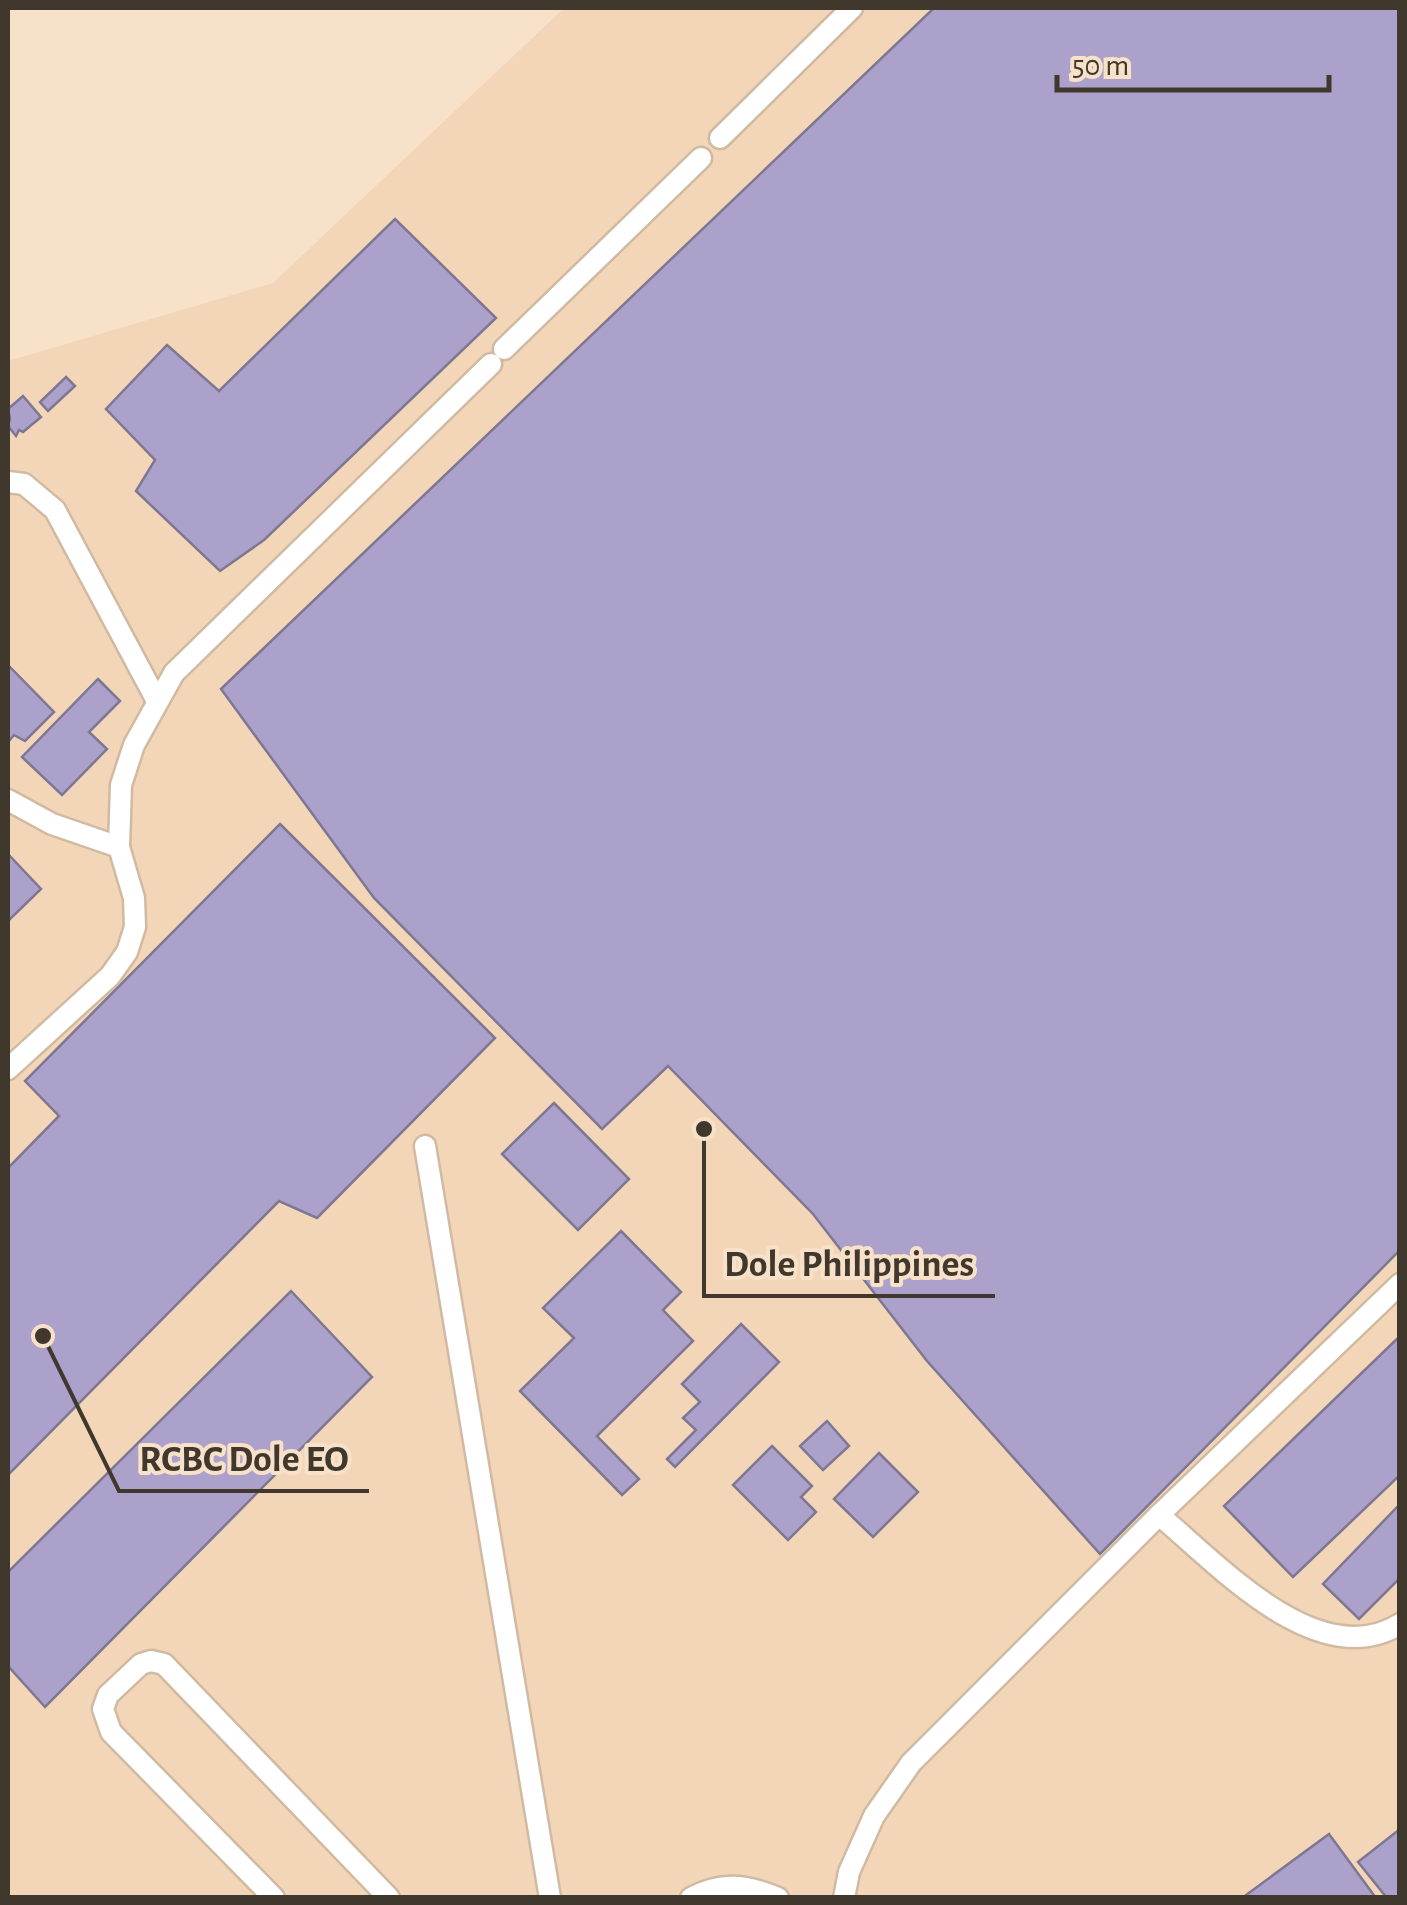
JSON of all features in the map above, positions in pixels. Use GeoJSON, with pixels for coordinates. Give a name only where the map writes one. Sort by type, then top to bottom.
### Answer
{"type":"FeatureCollection","features":[{"type":"Feature","properties":{"kind":"lane"},"geometry":{"type":"LineString","coordinates":[[720,138],[852,8]]}},
{"type":"Feature","properties":{"kind":"lane"},"geometry":{"type":"LineString","coordinates":[[8,1069],[110,976],[127,952],[136,927],[134,898],[119,847],[122,785],[134,745],[174,673],[701,158]]}},
{"type":"Feature","properties":{"kind":"lane"},"geometry":{"type":"LineString","coordinates":[[8,482],[24,484],[55,510],[157,701]]}},
{"type":"Feature","properties":{"kind":"lane"},"geometry":{"type":"LineString","coordinates":[[8,800],[52,824],[119,847]]}},
{"type":"Feature","properties":{"kind":"lane"},"geometry":{"type":"LineString","coordinates":[[426,1146],[550,1898]]}},
{"type":"Feature","properties":{"kind":"lane"},"geometry":{"type":"LineString","coordinates":[[844,1898],[849,1872],[874,1816],[911,1763],[1159,1515],[1400,1284]]}},
{"type":"Feature","properties":{"kind":"lane"},"geometry":{"type":"LineString","coordinates":[[1159,1515],[1278,1614],[1312,1630],[1359,1640],[1400,1624]]}},
{"type":"Feature","properties":{"kind":"lane"},"geometry":{"type":"LineString","coordinates":[[274,1898],[110,1732],[103,1709],[108,1695],[141,1664],[164,1664],[389,1898]]}},
{"type":"Feature","properties":{"kind":"lane"},"geometry":{"type":"LineString","coordinates":[[692,1898],[719,1886],[749,1886],[778,1898]]}},
{"type":"Feature","properties":{"kind":"shaded area"},"geometry":{"type":"Polygon","coordinates":[[[564,8],[1399,8],[1399,1897],[8,1898],[8,361],[273,283],[564,8]]]}},
{"type":"Feature","properties":{"kind":"building"},"geometry":{"type":"Polygon","coordinates":[[[934,8],[1400,8],[1400,1250],[1100,1554],[927,1361],[813,1214],[668,1066],[602,1129],[374,898],[221,689],[934,8]]]}},
{"type":"Feature","properties":{"kind":"building"},"geometry":{"type":"Polygon","coordinates":[[[395,219],[496,318],[264,540],[220,571],[136,491],[155,460],[106,409],[167,345],[219,391],[395,219]]]}},
{"type":"Feature","properties":{"kind":"building"},"geometry":{"type":"Polygon","coordinates":[[[66,377],[75,386],[48,411],[40,402],[66,377]]]}},
{"type":"Feature","properties":{"kind":"building"},"geometry":{"type":"Polygon","coordinates":[[[23,396],[41,417],[16,436],[8,426],[8,409],[23,396]]]}},
{"type":"Feature","properties":{"kind":"building"},"geometry":{"type":"Polygon","coordinates":[[[8,665],[54,712],[25,741],[14,735],[8,742],[8,665]]]}},
{"type":"Feature","properties":{"kind":"building"},"geometry":{"type":"Polygon","coordinates":[[[98,679],[120,701],[89,732],[107,749],[62,795],[22,757],[98,679]]]}},
{"type":"Feature","properties":{"kind":"building"},"geometry":{"type":"Polygon","coordinates":[[[280,824],[495,1038],[317,1218],[279,1201],[8,1475],[8,1168],[59,1116],[25,1081],[280,824]]]}},
{"type":"Feature","properties":{"kind":"building"},"geometry":{"type":"Polygon","coordinates":[[[8,854],[41,889],[8,921],[8,854]]]}},
{"type":"Feature","properties":{"kind":"building"},"geometry":{"type":"Polygon","coordinates":[[[554,1103],[629,1179],[578,1230],[502,1154],[554,1103]]]}},
{"type":"Feature","properties":{"kind":"building"},"geometry":{"type":"Polygon","coordinates":[[[621,1231],[681,1292],[663,1310],[693,1341],[597,1436],[639,1479],[622,1495],[520,1391],[574,1338],[543,1308],[621,1231]]]}},
{"type":"Feature","properties":{"kind":"building"},"geometry":{"type":"Polygon","coordinates":[[[291,1291],[372,1377],[45,1707],[8,1666],[8,1572],[291,1291]]]}},
{"type":"Feature","properties":{"kind":"building"},"geometry":{"type":"Polygon","coordinates":[[[741,1324],[779,1362],[675,1467],[667,1459],[696,1430],[683,1418],[700,1402],[682,1384],[741,1324]]]}},
{"type":"Feature","properties":{"kind":"building"},"geometry":{"type":"Polygon","coordinates":[[[1400,1336],[1400,1475],[1293,1577],[1224,1506],[1400,1336]]]}},
{"type":"Feature","properties":{"kind":"building"},"geometry":{"type":"Polygon","coordinates":[[[827,1421],[849,1446],[823,1470],[800,1446],[827,1421]]]}},
{"type":"Feature","properties":{"kind":"building"},"geometry":{"type":"Polygon","coordinates":[[[772,1446],[812,1486],[801,1497],[816,1512],[788,1540],[733,1485],[772,1446]]]}},
{"type":"Feature","properties":{"kind":"building"},"geometry":{"type":"Polygon","coordinates":[[[879,1453],[918,1492],[873,1537],[834,1499],[879,1453]]]}},
{"type":"Feature","properties":{"kind":"building"},"geometry":{"type":"Polygon","coordinates":[[[1400,1504],[1400,1578],[1359,1619],[1323,1584],[1400,1504]]]}},
{"type":"Feature","properties":{"kind":"building"},"geometry":{"type":"Polygon","coordinates":[[[1400,1829],[1400,1898],[1387,1898],[1358,1862],[1400,1829]]]}},
{"type":"Feature","properties":{"kind":"building"},"geometry":{"type":"Polygon","coordinates":[[[1329,1834],[1376,1898],[1242,1898],[1329,1834]]]}},
{"type":"Feature","properties":{"kind":"place","name":"Dole Philippines"},"geometry":{"type":"Point","coordinates":[704,1129]}},
{"type":"Feature","properties":{"kind":"place","name":"RCBC Dole EO"},"geometry":{"type":"Point","coordinates":[43,1336]}}]}
